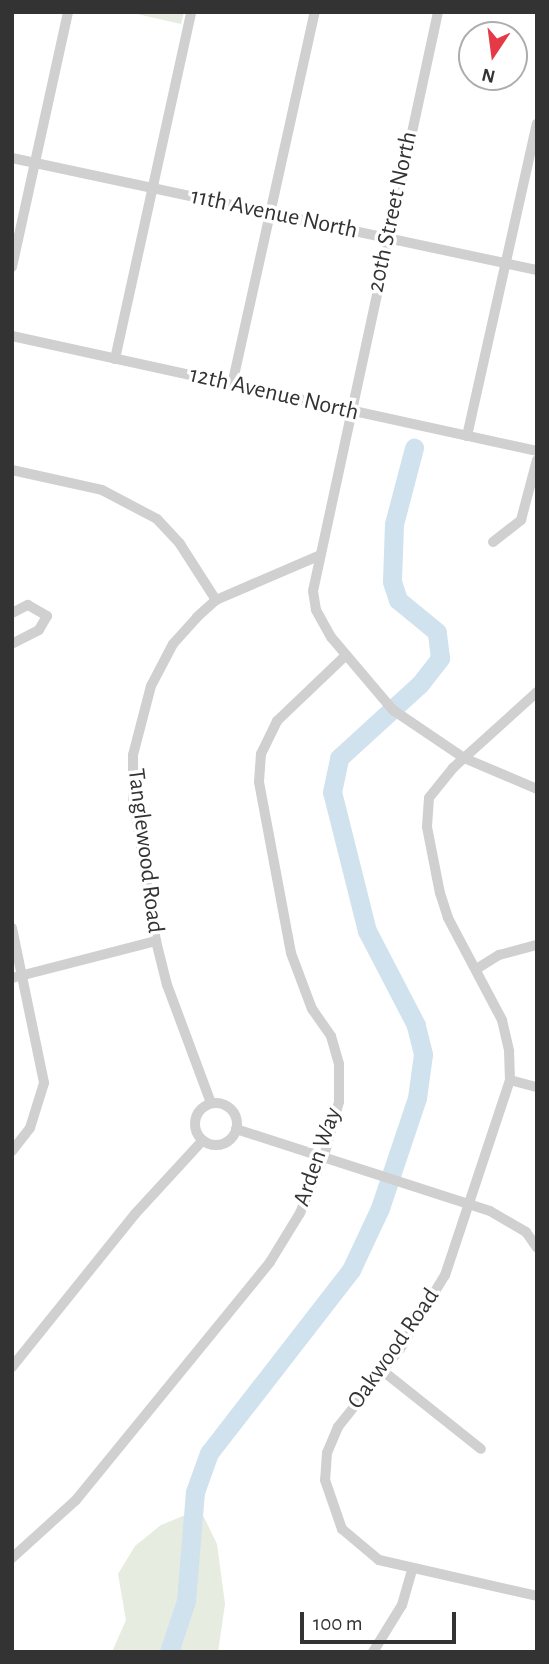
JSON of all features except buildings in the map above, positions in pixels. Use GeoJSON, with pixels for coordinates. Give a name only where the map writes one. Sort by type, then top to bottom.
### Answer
{"type":"FeatureCollection","features":[{"type":"Feature","properties":{"kind":"street"},"geometry":{"type":"LineString","coordinates":[[12,267],[68,12]]}},
{"type":"Feature","properties":{"kind":"street"},"geometry":{"type":"LineString","coordinates":[[115,359],[191,12]]}},
{"type":"Feature","properties":{"kind":"street"},"geometry":{"type":"LineString","coordinates":[[232,385],[315,12]]}},
{"type":"Feature","properties":{"kind":"street","name":"20th Street North"},"geometry":{"type":"LineString","coordinates":[[438,12],[386,238],[318,556],[313,591],[316,610],[345,656],[393,710],[464,758],[537,789]]}},
{"type":"Feature","properties":{"kind":"street"},"geometry":{"type":"LineString","coordinates":[[467,436],[537,124]]}},
{"type":"Feature","properties":{"kind":"street","name":"11th Avenue North"},"geometry":{"type":"LineString","coordinates":[[12,158],[537,270]]}},
{"type":"Feature","properties":{"kind":"street","name":"12th Avenue North"},"geometry":{"type":"LineString","coordinates":[[12,336],[537,451]]}},
{"type":"Feature","properties":{"kind":"street"},"geometry":{"type":"LineString","coordinates":[[493,542],[522,520],[537,460]]}},
{"type":"Feature","properties":{"kind":"street"},"geometry":{"type":"LineString","coordinates":[[12,470],[102,489],[146,512],[180,544],[216,600]]}},
{"type":"Feature","properties":{"kind":"street","name":"Tanglewood Road"},"geometry":{"type":"LineString","coordinates":[[211,1103],[180,1023],[156,942],[133,798],[133,755],[151,685],[173,644],[216,600],[318,556]]}},
{"type":"Feature","properties":{"kind":"street"},"geometry":{"type":"LineString","coordinates":[[12,613],[28,605],[37,606],[47,616],[39,630],[12,644]]}},
{"type":"Feature","properties":{"kind":"street","name":"Arden Way"},"geometry":{"type":"LineString","coordinates":[[12,1558],[76,1500],[270,1262],[300,1213],[324,1156],[338,1102],[339,1064],[331,1036],[312,1009],[291,953],[259,782],[261,754],[277,721],[345,656]]}},
{"type":"Feature","properties":{"kind":"street","name":"Oakwood Road"},"geometry":{"type":"LineString","coordinates":[[537,692],[437,785],[426,813],[444,906],[478,968],[505,1031],[510,1080],[471,1204],[437,1290],[383,1371],[330,1442],[325,1480],[333,1511],[353,1541],[379,1560],[412,1570],[537,1596]]}},
{"type":"Feature","properties":{"kind":"street"},"geometry":{"type":"LineString","coordinates":[[12,928],[16,977],[44,1083],[30,1128],[12,1151]]}},
{"type":"Feature","properties":{"kind":"street"},"geometry":{"type":"LineString","coordinates":[[16,977],[156,942]]}},
{"type":"Feature","properties":{"kind":"street"},"geometry":{"type":"LineString","coordinates":[[478,968],[499,955],[537,945]]}},
{"type":"Feature","properties":{"kind":"street"},"geometry":{"type":"LineString","coordinates":[[510,1080],[537,1087]]}},
{"type":"Feature","properties":{"kind":"street"},"geometry":{"type":"LineString","coordinates":[[202,1140],[194,1122],[200,1110],[211,1103],[230,1109],[236,1129]]}},
{"type":"Feature","properties":{"kind":"street"},"geometry":{"type":"LineString","coordinates":[[236,1129],[471,1204],[510,1220],[537,1248]]}},
{"type":"Feature","properties":{"kind":"street"},"geometry":{"type":"LineString","coordinates":[[202,1140],[222,1144],[236,1129]]}},
{"type":"Feature","properties":{"kind":"street"},"geometry":{"type":"LineString","coordinates":[[12,1367],[135,1214],[202,1140]]}},
{"type":"Feature","properties":{"kind":"street"},"geometry":{"type":"LineString","coordinates":[[383,1371],[481,1449]]}},
{"type":"Feature","properties":{"kind":"street"},"geometry":{"type":"LineString","coordinates":[[373,1652],[402,1605],[412,1570]]}},
{"type":"Feature","properties":{"kind":"shaded area"},"geometry":{"type":"Polygon","coordinates":[[[128,12],[184,12],[181,24],[128,12]]]}},
{"type":"Feature","properties":{"kind":"shaded area"},"geometry":{"type":"Polygon","coordinates":[[[200,1509],[217,1544],[225,1604],[218,1652],[112,1652],[126,1620],[118,1574],[135,1546],[161,1525],[200,1509]]]}},
{"type":"Feature","properties":{"kind":"waterway"},"geometry":{"type":"LineString","coordinates":[[169,1652],[186,1601],[195,1492],[209,1453],[351,1270],[380,1208],[417,1098],[423,1054],[416,1025],[367,931],[332,792],[339,758],[420,684],[440,658],[437,632],[398,600],[392,581],[394,524],[414,448]]}}]}
